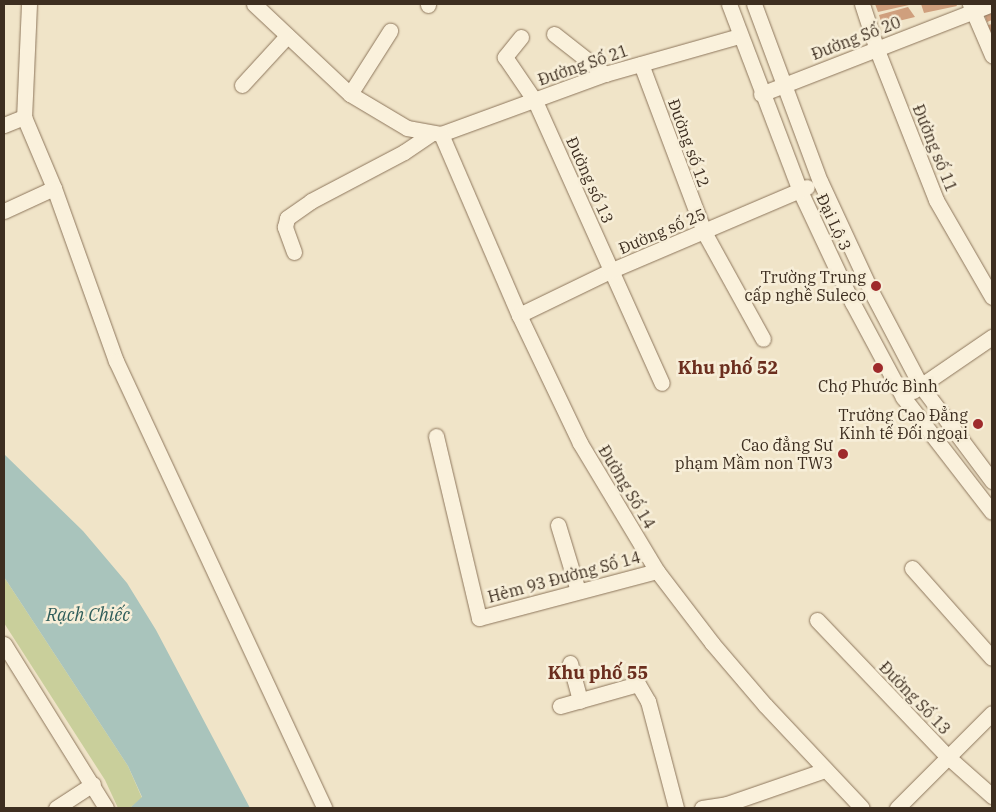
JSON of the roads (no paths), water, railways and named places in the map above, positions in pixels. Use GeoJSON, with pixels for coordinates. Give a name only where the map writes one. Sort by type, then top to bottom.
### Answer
{"type":"FeatureCollection","features":[{"type":"Feature","properties":{"kind":"street"},"geometry":{"type":"LineString","coordinates":[[29,4],[24,117],[54,188],[116,361],[324,808]]}},
{"type":"Feature","properties":{"kind":"street"},"geometry":{"type":"LineString","coordinates":[[254,4],[350,94],[407,128],[436,134]]}},
{"type":"Feature","properties":{"kind":"street","name":"Đại Lộ 3"},"geometry":{"type":"LineString","coordinates":[[728,4],[761,94],[800,191],[852,302],[903,397],[992,512]]}},
{"type":"Feature","properties":{"kind":"street","name":"Đại Lộ 3"},"geometry":{"type":"LineString","coordinates":[[754,4],[820,181],[872,292],[921,386],[992,481]]}},
{"type":"Feature","properties":{"kind":"street","name":"Đường số 11"},"geometry":{"type":"LineString","coordinates":[[862,4],[876,50],[936,200],[992,297]]}},
{"type":"Feature","properties":{"kind":"street","name":"Đường Số 20"},"geometry":{"type":"LineString","coordinates":[[761,94],[876,50],[972,8],[992,4]]}},
{"type":"Feature","properties":{"kind":"street"},"geometry":{"type":"LineString","coordinates":[[972,8],[992,55]]}},
{"type":"Feature","properties":{"kind":"street"},"geometry":{"type":"LineString","coordinates":[[350,94],[390,32]]}},
{"type":"Feature","properties":{"kind":"street"},"geometry":{"type":"LineString","coordinates":[[554,34],[605,74]]}},
{"type":"Feature","properties":{"kind":"street"},"geometry":{"type":"LineString","coordinates":[[242,85],[287,36]]}},
{"type":"Feature","properties":{"kind":"street","name":"Đường Số 21"},"geometry":{"type":"LineString","coordinates":[[294,252],[285,227],[287,218],[311,201],[436,134],[536,101],[605,74],[739,36]]}},
{"type":"Feature","properties":{"kind":"street","name":"Đường số 13"},"geometry":{"type":"LineString","coordinates":[[521,38],[505,57],[536,101],[610,271],[662,383]]}},
{"type":"Feature","properties":{"kind":"street","name":"Đường số 12"},"geometry":{"type":"LineString","coordinates":[[641,64],[704,232],[763,339]]}},
{"type":"Feature","properties":{"kind":"street"},"geometry":{"type":"LineString","coordinates":[[4,125],[24,117]]}},
{"type":"Feature","properties":{"kind":"street","name":"Đường Số 14"},"geometry":{"type":"LineString","coordinates":[[436,134],[518,315],[580,443],[657,570],[712,643],[825,770],[862,808]]}},
{"type":"Feature","properties":{"kind":"street","name":"Đường số 25"},"geometry":{"type":"LineString","coordinates":[[518,315],[610,271],[820,181]]}},
{"type":"Feature","properties":{"kind":"street"},"geometry":{"type":"LineString","coordinates":[[4,211],[54,188]]}},
{"type":"Feature","properties":{"kind":"street"},"geometry":{"type":"LineString","coordinates":[[903,397],[992,337]]}},
{"type":"Feature","properties":{"kind":"street","name":"Hẻm 93 Đường Số 14"},"geometry":{"type":"LineString","coordinates":[[436,436],[479,618],[657,570]]}},
{"type":"Feature","properties":{"kind":"street"},"geometry":{"type":"LineString","coordinates":[[558,525],[578,591]]}},
{"type":"Feature","properties":{"kind":"street"},"geometry":{"type":"LineString","coordinates":[[912,568],[992,658]]}},
{"type":"Feature","properties":{"kind":"street","name":"Đường Số 13"},"geometry":{"type":"LineString","coordinates":[[817,620],[948,757],[992,796]]}},
{"type":"Feature","properties":{"kind":"street"},"geometry":{"type":"LineString","coordinates":[[4,644],[93,784],[106,808]]}},
{"type":"Feature","properties":{"kind":"street"},"geometry":{"type":"LineString","coordinates":[[570,663],[580,701]]}},
{"type":"Feature","properties":{"kind":"street"},"geometry":{"type":"LineString","coordinates":[[560,706],[638,684],[648,701],[676,808]]}},
{"type":"Feature","properties":{"kind":"street"},"geometry":{"type":"LineString","coordinates":[[896,808],[992,713]]}},
{"type":"Feature","properties":{"kind":"street"},"geometry":{"type":"LineString","coordinates":[[702,808],[727,804],[825,770]]}},
{"type":"Feature","properties":{"kind":"street"},"geometry":{"type":"LineString","coordinates":[[56,808],[93,784]]}},
{"type":"Feature","properties":{"kind":"water","name":"Rạch Chiếc"},"geometry":{"type":"Polygon","coordinates":[[[4,454],[83,531],[127,583],[156,630],[250,808],[130,808],[142,797],[128,766],[4,577],[4,454]]]}},
{"type":"Feature","properties":{"kind":"place","name":"Trường Trung cấp nghề Suleco"},"geometry":{"type":"Point","coordinates":[876,286]}},
{"type":"Feature","properties":{"kind":"place","name":"Chợ Phước Bình"},"geometry":{"type":"Point","coordinates":[878,368]}},
{"type":"Feature","properties":{"kind":"place","name":"Trường Cao Đẳng Kinh tế Đối ngoại"},"geometry":{"type":"Point","coordinates":[978,424]}},
{"type":"Feature","properties":{"kind":"place","name":"Cao đẳng Sư phạm Mầm non TW3"},"geometry":{"type":"Point","coordinates":[843,454]}},
{"type":"Feature","properties":{"kind":"district","name":"Khu phố 52"},"geometry":{"type":"Point","coordinates":[728,368]}},
{"type":"Feature","properties":{"kind":"district","name":"Khu phố 55"},"geometry":{"type":"Point","coordinates":[598,673]}}]}
